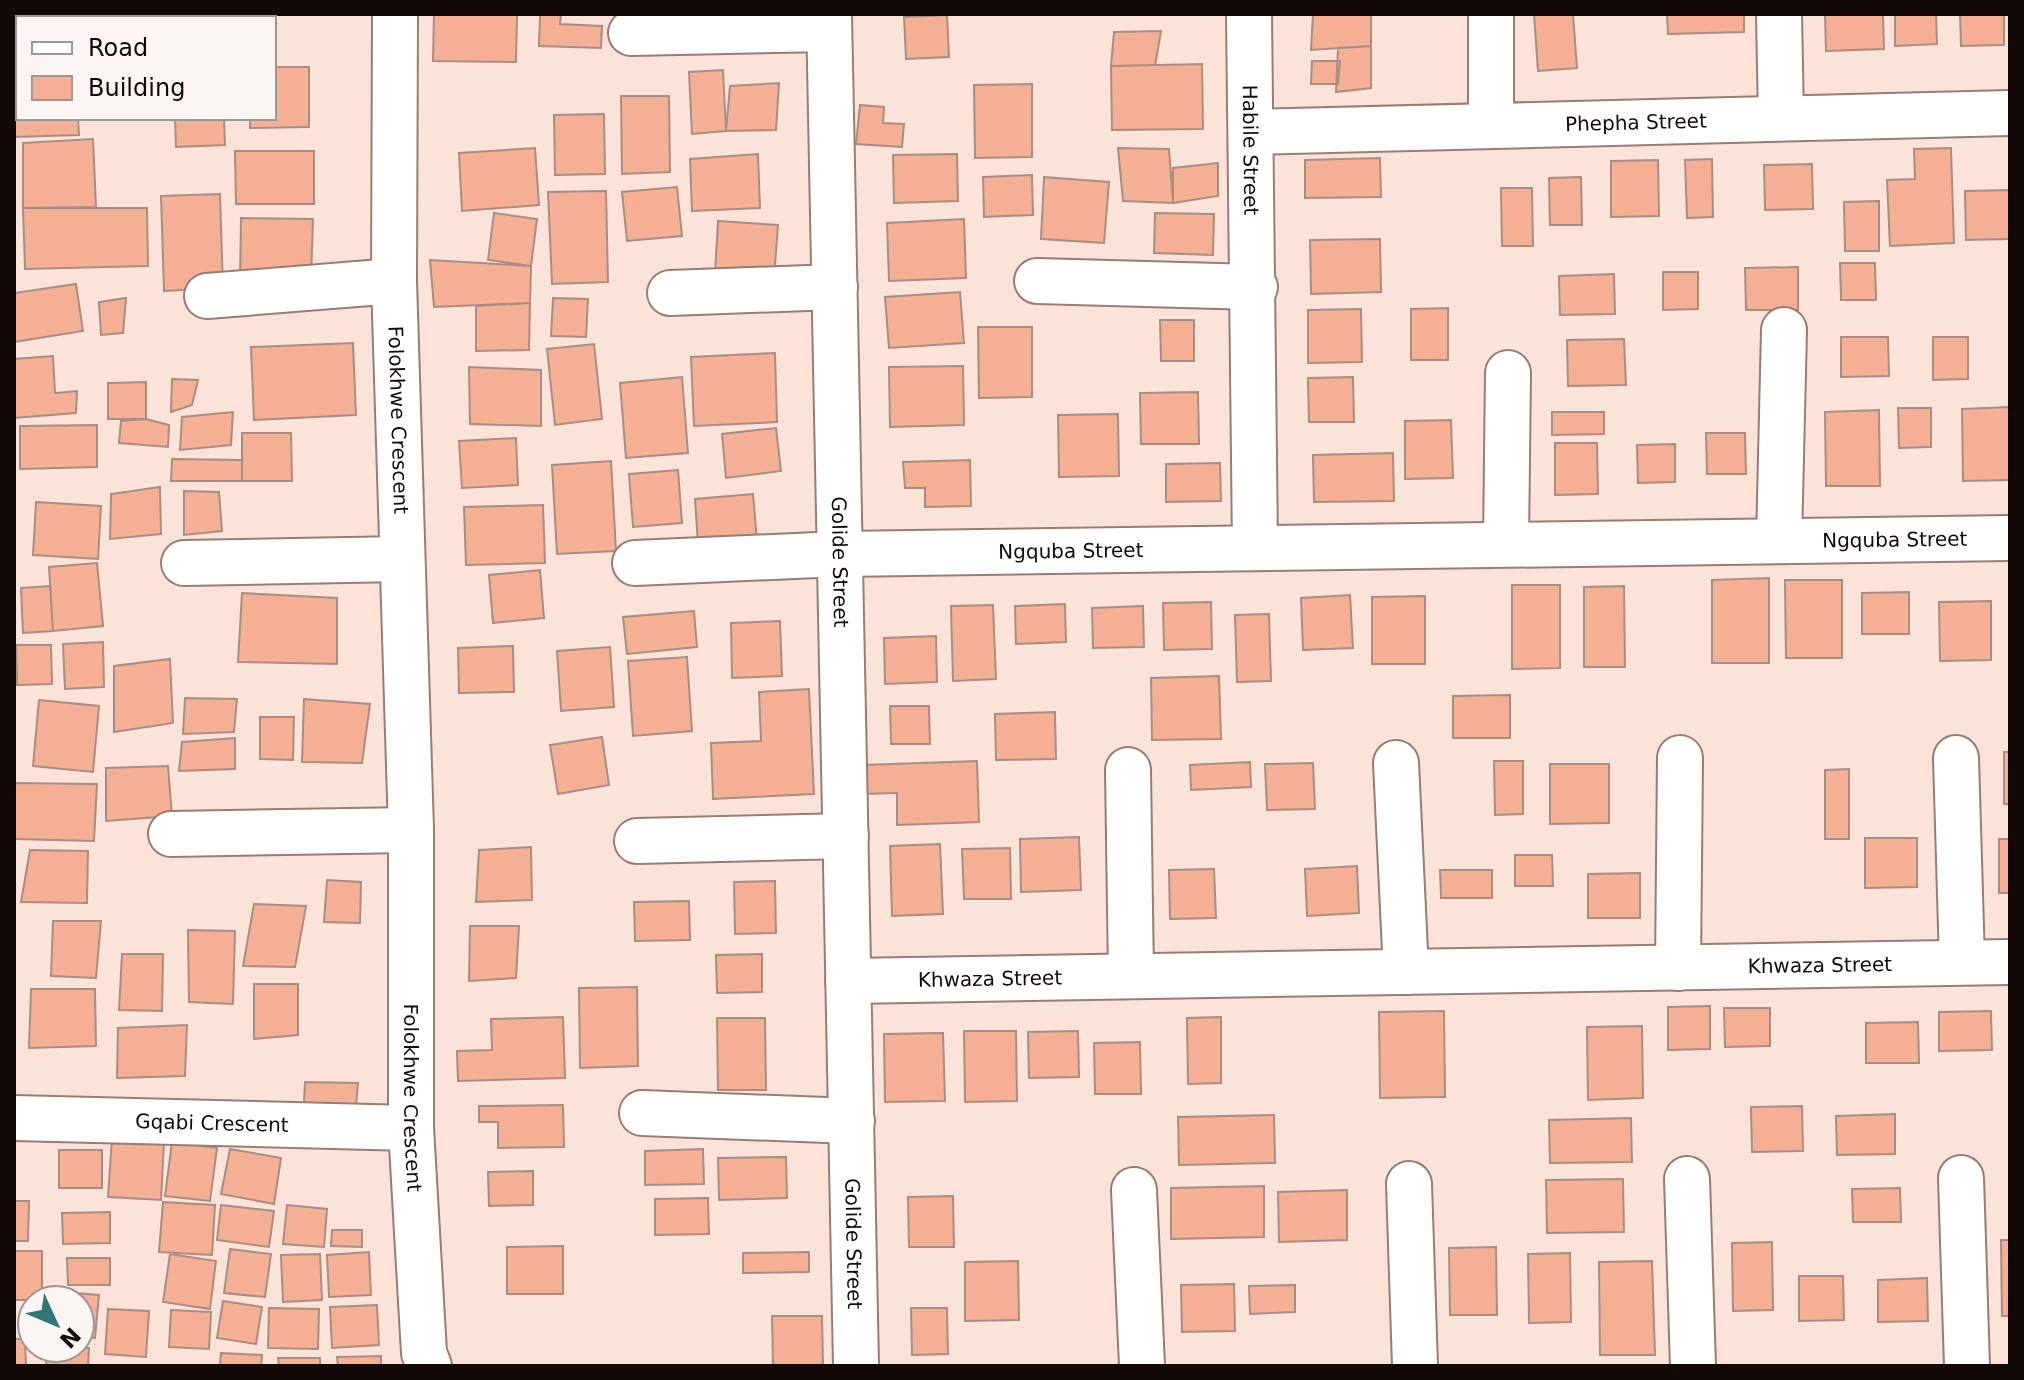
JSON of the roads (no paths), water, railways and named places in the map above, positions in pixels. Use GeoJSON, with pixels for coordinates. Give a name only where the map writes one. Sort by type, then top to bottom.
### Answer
{"type":"FeatureCollection","features":[{"type":"Feature","properties":{"kind":"street","name":"Folokhwe Crescent"},"geometry":{"type":"LineString","coordinates":[[395,14],[394,281],[411,830],[411,1128],[424,1353],[429,1366]]}},
{"type":"Feature","properties":{"kind":"street","name":"Habile Street"},"geometry":{"type":"LineString","coordinates":[[1249,14],[1255,287],[1255,547]]}},
{"type":"Feature","properties":{"kind":"street"},"geometry":{"type":"LineString","coordinates":[[1491,14],[1491,125]]}},
{"type":"Feature","properties":{"kind":"street"},"geometry":{"type":"LineString","coordinates":[[1779,14],[1781,118]]}},
{"type":"Feature","properties":{"kind":"street","name":"Golide Street"},"geometry":{"type":"LineString","coordinates":[[631,33],[829,22],[856,1366]]}},
{"type":"Feature","properties":{"kind":"street","name":"Phepha Street"},"geometry":{"type":"LineString","coordinates":[[1252,132],[2010,113]]}},
{"type":"Feature","properties":{"kind":"street"},"geometry":{"type":"LineString","coordinates":[[207,296],[394,281]]}},
{"type":"Feature","properties":{"kind":"street"},"geometry":{"type":"LineString","coordinates":[[1037,281],[1255,287]]}},
{"type":"Feature","properties":{"kind":"street"},"geometry":{"type":"LineString","coordinates":[[670,293],[835,287]]}},
{"type":"Feature","properties":{"kind":"street"},"geometry":{"type":"LineString","coordinates":[[1779,541],[1784,330]]}},
{"type":"Feature","properties":{"kind":"street"},"geometry":{"type":"LineString","coordinates":[[1506,544],[1508,373]]}},
{"type":"Feature","properties":{"kind":"street","name":"Ngquba Street"},"geometry":{"type":"LineString","coordinates":[[635,563],[840,554],[2010,538]]}},
{"type":"Feature","properties":{"kind":"street"},"geometry":{"type":"LineString","coordinates":[[184,563],[401,559]]}},
{"type":"Feature","properties":{"kind":"street"},"geometry":{"type":"LineString","coordinates":[[1678,968],[1680,758]]}},
{"type":"Feature","properties":{"kind":"street"},"geometry":{"type":"LineString","coordinates":[[1956,758],[1962,962]]}},
{"type":"Feature","properties":{"kind":"street"},"geometry":{"type":"LineString","coordinates":[[1396,763],[1406,972]]}},
{"type":"Feature","properties":{"kind":"street"},"geometry":{"type":"LineString","coordinates":[[1128,770],[1131,976]]}},
{"type":"Feature","properties":{"kind":"street"},"geometry":{"type":"LineString","coordinates":[[171,834],[411,830]]}},
{"type":"Feature","properties":{"kind":"street"},"geometry":{"type":"LineString","coordinates":[[637,841],[846,836]]}},
{"type":"Feature","properties":{"kind":"street","name":"Khwaza Street"},"geometry":{"type":"LineString","coordinates":[[848,981],[2010,962]]}},
{"type":"Feature","properties":{"kind":"street"},"geometry":{"type":"LineString","coordinates":[[642,1113],[852,1121]]}},
{"type":"Feature","properties":{"kind":"street","name":"Gqabi Crescent"},"geometry":{"type":"LineString","coordinates":[[14,1118],[411,1128]]}},
{"type":"Feature","properties":{"kind":"street"},"geometry":{"type":"LineString","coordinates":[[1961,1178],[1967,1366]]}},
{"type":"Feature","properties":{"kind":"street"},"geometry":{"type":"LineString","coordinates":[[1687,1179],[1693,1366]]}},
{"type":"Feature","properties":{"kind":"street"},"geometry":{"type":"LineString","coordinates":[[1409,1184],[1415,1366]]}},
{"type":"Feature","properties":{"kind":"street"},"geometry":{"type":"LineString","coordinates":[[1134,1190],[1142,1366]]}}]}
